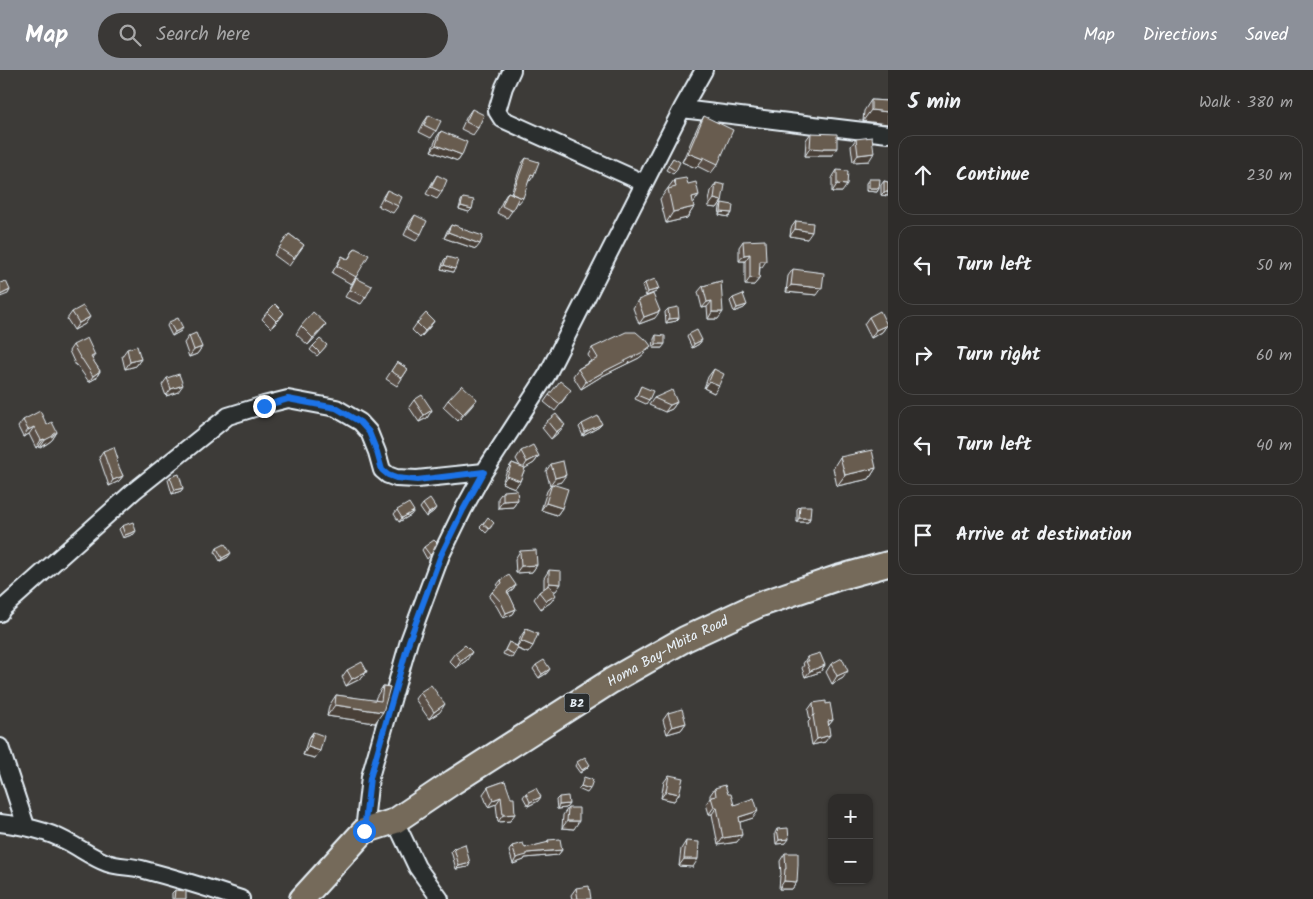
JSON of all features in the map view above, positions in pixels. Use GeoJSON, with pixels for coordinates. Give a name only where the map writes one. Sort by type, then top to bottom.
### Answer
{"type":"FeatureCollection","features":[{"type":"Feature","properties":{"kind":"highway","name":"Homa Bay-Mbita Road"},"geometry":{"type":"LineString","coordinates":[[302,899],[364,831],[395,821],[611,681],[685,639],[758,605],[836,578],[888,564]]}},
{"type":"Feature","properties":{"kind":"street"},"geometry":{"type":"LineString","coordinates":[[512,70],[504,87],[497,110],[502,119],[644,183]]}},
{"type":"Feature","properties":{"kind":"street"},"geometry":{"type":"LineString","coordinates":[[364,831],[370,778],[409,641],[441,555],[484,472],[547,375],[682,109],[704,70]]}},
{"type":"Feature","properties":{"kind":"street"},"geometry":{"type":"LineString","coordinates":[[682,109],[888,134]]}},
{"type":"Feature","properties":{"kind":"street"},"geometry":{"type":"LineString","coordinates":[[0,613],[2,609],[134,491],[228,416],[255,408],[288,399],[336,408],[360,422],[369,432],[382,470],[396,478],[417,480],[484,472]]}},
{"type":"Feature","properties":{"kind":"street"},"geometry":{"type":"LineString","coordinates":[[0,747],[26,826]]}},
{"type":"Feature","properties":{"kind":"street"},"geometry":{"type":"LineString","coordinates":[[395,821],[417,867],[440,899]]}},
{"type":"Feature","properties":{"kind":"street"},"geometry":{"type":"LineString","coordinates":[[0,823],[26,826],[49,833],[66,840],[105,863],[138,868],[176,878],[241,899]]}},
{"type":"Feature","properties":{"kind":"building"},"geometry":{"type":"Polygon","coordinates":[[[871,100],[888,101],[888,112],[871,110],[871,100]]]}},
{"type":"Feature","properties":{"kind":"building"},"geometry":{"type":"Polygon","coordinates":[[[472,109],[484,115],[478,128],[466,122],[472,109]]]}},
{"type":"Feature","properties":{"kind":"building"},"geometry":{"type":"Polygon","coordinates":[[[429,115],[441,121],[436,131],[424,125],[429,115]]]}},
{"type":"Feature","properties":{"kind":"building"},"geometry":{"type":"Polygon","coordinates":[[[704,116],[733,130],[718,164],[688,153],[704,116]]]}},
{"type":"Feature","properties":{"kind":"building"},"geometry":{"type":"Polygon","coordinates":[[[441,131],[467,142],[462,155],[436,145],[441,131]]]}},
{"type":"Feature","properties":{"kind":"building"},"geometry":{"type":"Polygon","coordinates":[[[811,133],[837,134],[837,148],[810,148],[811,133]]]}},
{"type":"Feature","properties":{"kind":"building"},"geometry":{"type":"Polygon","coordinates":[[[872,137],[874,153],[858,155],[856,139],[872,137]]]}},
{"type":"Feature","properties":{"kind":"building"},"geometry":{"type":"Polygon","coordinates":[[[526,158],[539,162],[534,175],[531,174],[523,198],[512,194],[526,158]]]}},
{"type":"Feature","properties":{"kind":"building"},"geometry":{"type":"Polygon","coordinates":[[[673,158],[680,162],[676,171],[668,166],[673,158]]]}},
{"type":"Feature","properties":{"kind":"building"},"geometry":{"type":"Polygon","coordinates":[[[837,170],[848,171],[847,185],[837,184],[837,170]]]}},
{"type":"Feature","properties":{"kind":"building"},"geometry":{"type":"Polygon","coordinates":[[[437,175],[447,180],[442,192],[431,187],[437,175]]]}},
{"type":"Feature","properties":{"kind":"building"},"geometry":{"type":"Polygon","coordinates":[[[686,178],[688,184],[696,182],[699,195],[692,197],[694,207],[673,212],[668,189],[676,187],[674,180],[686,178]]]}},
{"type":"Feature","properties":{"kind":"building"},"geometry":{"type":"Polygon","coordinates":[[[869,179],[880,179],[879,188],[869,188],[869,179]]]}},
{"type":"Feature","properties":{"kind":"building"},"geometry":{"type":"Polygon","coordinates":[[[884,181],[888,182],[888,192],[884,192],[884,181]]]}},
{"type":"Feature","properties":{"kind":"building"},"geometry":{"type":"Polygon","coordinates":[[[716,183],[725,185],[722,201],[714,199],[716,183]]]}},
{"type":"Feature","properties":{"kind":"building"},"geometry":{"type":"Polygon","coordinates":[[[387,190],[402,197],[398,206],[383,199],[387,190]]]}},
{"type":"Feature","properties":{"kind":"building"},"geometry":{"type":"Polygon","coordinates":[[[508,192],[519,197],[512,211],[502,206],[508,192]]]}},
{"type":"Feature","properties":{"kind":"building"},"geometry":{"type":"Polygon","coordinates":[[[463,198],[474,200],[472,209],[461,206],[463,198]]]}},
{"type":"Feature","properties":{"kind":"building"},"geometry":{"type":"Polygon","coordinates":[[[722,203],[733,205],[732,213],[721,212],[722,203]]]}},
{"type":"Feature","properties":{"kind":"building"},"geometry":{"type":"Polygon","coordinates":[[[415,215],[427,221],[421,234],[409,228],[415,215]]]}},
{"type":"Feature","properties":{"kind":"building"},"geometry":{"type":"Polygon","coordinates":[[[796,221],[813,223],[812,232],[795,229],[796,221]]]}},
{"type":"Feature","properties":{"kind":"building"},"geometry":{"type":"Polygon","coordinates":[[[451,225],[483,236],[480,244],[448,232],[451,225]]]}},
{"type":"Feature","properties":{"kind":"building"},"geometry":{"type":"Polygon","coordinates":[[[289,234],[304,245],[294,258],[279,248],[289,234]]]}},
{"type":"Feature","properties":{"kind":"building"},"geometry":{"type":"Polygon","coordinates":[[[765,240],[766,261],[760,261],[759,279],[750,278],[750,254],[744,255],[743,241],[765,240]]]}},
{"type":"Feature","properties":{"kind":"building"},"geometry":{"type":"Polygon","coordinates":[[[355,248],[369,255],[356,277],[337,266],[342,256],[348,260],[355,248]]]}},
{"type":"Feature","properties":{"kind":"building"},"geometry":{"type":"Polygon","coordinates":[[[447,257],[458,260],[455,269],[444,265],[447,257]]]}},
{"type":"Feature","properties":{"kind":"building"},"geometry":{"type":"Polygon","coordinates":[[[793,269],[824,273],[822,288],[791,285],[793,269]]]}},
{"type":"Feature","properties":{"kind":"building"},"geometry":{"type":"Polygon","coordinates":[[[356,278],[372,286],[366,297],[350,290],[356,278]]]}},
{"type":"Feature","properties":{"kind":"building"},"geometry":{"type":"Polygon","coordinates":[[[655,279],[659,289],[648,292],[645,283],[655,279]]]}},
{"type":"Feature","properties":{"kind":"building"},"geometry":{"type":"Polygon","coordinates":[[[6,281],[10,290],[0,295],[0,283],[6,281]]]}},
{"type":"Feature","properties":{"kind":"building"},"geometry":{"type":"Polygon","coordinates":[[[721,281],[723,312],[712,312],[712,301],[707,302],[703,286],[721,281]]]}},
{"type":"Feature","properties":{"kind":"building"},"geometry":{"type":"Polygon","coordinates":[[[653,294],[660,311],[644,317],[638,300],[653,294]]]}},
{"type":"Feature","properties":{"kind":"building"},"geometry":{"type":"Polygon","coordinates":[[[743,294],[747,305],[737,308],[733,298],[743,294]]]}},
{"type":"Feature","properties":{"kind":"building"},"geometry":{"type":"Polygon","coordinates":[[[275,304],[284,313],[276,321],[267,312],[275,304]]]}},
{"type":"Feature","properties":{"kind":"building"},"geometry":{"type":"Polygon","coordinates":[[[83,306],[90,317],[79,323],[72,312],[83,306]]]}},
{"type":"Feature","properties":{"kind":"building"},"geometry":{"type":"Polygon","coordinates":[[[678,307],[679,318],[669,319],[668,309],[678,307]]]}},
{"type":"Feature","properties":{"kind":"building"},"geometry":{"type":"Polygon","coordinates":[[[880,311],[887,325],[876,330],[869,317],[880,311]]]}},
{"type":"Feature","properties":{"kind":"building"},"geometry":{"type":"Polygon","coordinates":[[[313,312],[326,324],[313,338],[301,326],[313,312]]]}},
{"type":"Feature","properties":{"kind":"building"},"geometry":{"type":"Polygon","coordinates":[[[426,313],[434,321],[425,331],[417,323],[426,313]]]}},
{"type":"Feature","properties":{"kind":"building"},"geometry":{"type":"Polygon","coordinates":[[[178,318],[183,328],[175,332],[169,322],[178,318]]]}},
{"type":"Feature","properties":{"kind":"building"},"geometry":{"type":"Polygon","coordinates":[[[697,330],[702,340],[694,344],[689,334],[697,330]]]}},
{"type":"Feature","properties":{"kind":"building"},"geometry":{"type":"Polygon","coordinates":[[[626,332],[636,332],[645,338],[651,346],[586,382],[578,369],[598,358],[592,348],[626,332]]]}},
{"type":"Feature","properties":{"kind":"building"},"geometry":{"type":"Polygon","coordinates":[[[196,333],[202,347],[194,350],[189,336],[196,333]]]}},
{"type":"Feature","properties":{"kind":"building"},"geometry":{"type":"Polygon","coordinates":[[[656,335],[665,336],[665,344],[656,344],[656,335]]]}},
{"type":"Feature","properties":{"kind":"building"},"geometry":{"type":"Polygon","coordinates":[[[87,338],[95,355],[91,357],[100,371],[93,376],[73,345],[87,338]]]}},
{"type":"Feature","properties":{"kind":"building"},"geometry":{"type":"Polygon","coordinates":[[[320,339],[327,345],[320,353],[313,346],[320,339]]]}},
{"type":"Feature","properties":{"kind":"building"},"geometry":{"type":"Polygon","coordinates":[[[137,346],[141,359],[130,362],[127,349],[137,346]]]}},
{"type":"Feature","properties":{"kind":"building"},"geometry":{"type":"Polygon","coordinates":[[[397,362],[408,369],[402,378],[391,371],[397,362]]]}},
{"type":"Feature","properties":{"kind":"building"},"geometry":{"type":"Polygon","coordinates":[[[714,369],[724,374],[719,385],[709,381],[714,369]]]}},
{"type":"Feature","properties":{"kind":"building"},"geometry":{"type":"Polygon","coordinates":[[[179,374],[183,385],[171,389],[167,378],[179,374]]]}},
{"type":"Feature","properties":{"kind":"building"},"geometry":{"type":"Polygon","coordinates":[[[560,381],[571,390],[560,404],[549,395],[560,381]]]}},
{"type":"Feature","properties":{"kind":"building"},"geometry":{"type":"Polygon","coordinates":[[[462,385],[477,399],[463,414],[448,400],[462,385]]]}},
{"type":"Feature","properties":{"kind":"building"},"geometry":{"type":"Polygon","coordinates":[[[641,386],[653,391],[649,400],[637,395],[641,386]]]}},
{"type":"Feature","properties":{"kind":"building"},"geometry":{"type":"Polygon","coordinates":[[[672,390],[677,402],[670,405],[654,398],[672,390]]]}},
{"type":"Feature","properties":{"kind":"building"},"geometry":{"type":"Polygon","coordinates":[[[422,395],[432,410],[424,415],[414,400],[422,395]]]}},
{"type":"Feature","properties":{"kind":"building"},"geometry":{"type":"Polygon","coordinates":[[[40,411],[47,425],[52,422],[57,432],[45,440],[41,440],[34,427],[28,430],[23,420],[40,411]]]}},
{"type":"Feature","properties":{"kind":"building"},"geometry":{"type":"Polygon","coordinates":[[[556,414],[565,425],[556,432],[547,421],[556,414]]]}},
{"type":"Feature","properties":{"kind":"building"},"geometry":{"type":"Polygon","coordinates":[[[598,416],[602,424],[585,432],[582,424],[598,416]]]}},
{"type":"Feature","properties":{"kind":"building"},"geometry":{"type":"Polygon","coordinates":[[[533,445],[539,456],[527,462],[521,451],[533,445]]]}},
{"type":"Feature","properties":{"kind":"building"},"geometry":{"type":"Polygon","coordinates":[[[114,447],[118,459],[116,460],[123,476],[113,480],[103,451],[114,447]]]}},
{"type":"Feature","properties":{"kind":"building"},"geometry":{"type":"Polygon","coordinates":[[[872,450],[876,468],[845,475],[840,457],[872,450]]]}},
{"type":"Feature","properties":{"kind":"building"},"geometry":{"type":"Polygon","coordinates":[[[563,461],[566,475],[555,478],[551,464],[563,461]]]}},
{"type":"Feature","properties":{"kind":"building"},"geometry":{"type":"Polygon","coordinates":[[[512,463],[525,468],[520,481],[507,476],[512,463]]]}},
{"type":"Feature","properties":{"kind":"building"},"geometry":{"type":"Polygon","coordinates":[[[179,474],[183,488],[175,490],[170,477],[179,474]]]}},
{"type":"Feature","properties":{"kind":"building"},"geometry":{"type":"Polygon","coordinates":[[[552,484],[568,489],[562,508],[546,503],[552,484]]]}},
{"type":"Feature","properties":{"kind":"building"},"geometry":{"type":"Polygon","coordinates":[[[517,490],[518,500],[503,501],[503,491],[517,490]]]}},
{"type":"Feature","properties":{"kind":"building"},"geometry":{"type":"Polygon","coordinates":[[[430,499],[436,508],[429,513],[423,504],[430,499]]]}},
{"type":"Feature","properties":{"kind":"building"},"geometry":{"type":"Polygon","coordinates":[[[409,503],[414,511],[402,518],[397,510],[409,503]]]}},
{"type":"Feature","properties":{"kind":"building"},"geometry":{"type":"Polygon","coordinates":[[[800,506],[811,506],[810,518],[799,518],[800,506]]]}},
{"type":"Feature","properties":{"kind":"building"},"geometry":{"type":"Polygon","coordinates":[[[488,517],[494,523],[489,529],[483,524],[488,517]]]}},
{"type":"Feature","properties":{"kind":"building"},"geometry":{"type":"Polygon","coordinates":[[[133,522],[136,531],[125,535],[122,526],[133,522]]]}},
{"type":"Feature","properties":{"kind":"building"},"geometry":{"type":"Polygon","coordinates":[[[434,540],[437,543],[430,555],[424,547],[434,540]]]}},
{"type":"Feature","properties":{"kind":"building"},"geometry":{"type":"Polygon","coordinates":[[[225,544],[231,553],[222,558],[217,548],[225,544]]]}},
{"type":"Feature","properties":{"kind":"building"},"geometry":{"type":"Polygon","coordinates":[[[536,550],[537,565],[521,566],[520,551],[536,550]]]}},
{"type":"Feature","properties":{"kind":"building"},"geometry":{"type":"Polygon","coordinates":[[[549,570],[561,571],[561,584],[549,583],[549,570]]]}},
{"type":"Feature","properties":{"kind":"building"},"geometry":{"type":"Polygon","coordinates":[[[509,575],[516,585],[507,592],[516,609],[506,613],[501,602],[492,592],[502,583],[501,580],[509,575]]]}},
{"type":"Feature","properties":{"kind":"building"},"geometry":{"type":"Polygon","coordinates":[[[549,585],[556,595],[546,601],[539,592],[549,585]]]}},
{"type":"Feature","properties":{"kind":"building"},"geometry":{"type":"Polygon","coordinates":[[[526,629],[538,634],[533,646],[521,641],[526,629]]]}},
{"type":"Feature","properties":{"kind":"building"},"geometry":{"type":"Polygon","coordinates":[[[509,642],[518,647],[514,654],[505,650],[509,642]]]}},
{"type":"Feature","properties":{"kind":"building"},"geometry":{"type":"Polygon","coordinates":[[[465,645],[472,652],[461,661],[455,653],[465,645]]]}},
{"type":"Feature","properties":{"kind":"building"},"geometry":{"type":"Polygon","coordinates":[[[820,653],[825,665],[810,671],[806,661],[809,661],[807,657],[820,653]]]}},
{"type":"Feature","properties":{"kind":"building"},"geometry":{"type":"Polygon","coordinates":[[[842,658],[848,671],[837,676],[831,664],[842,658]]]}},
{"type":"Feature","properties":{"kind":"building"},"geometry":{"type":"Polygon","coordinates":[[[544,660],[550,669],[542,674],[536,665],[544,660]]]}},
{"type":"Feature","properties":{"kind":"building"},"geometry":{"type":"Polygon","coordinates":[[[362,662],[367,671],[352,679],[347,670],[362,662]]]}},
{"type":"Feature","properties":{"kind":"building"},"geometry":{"type":"Polygon","coordinates":[[[431,685],[445,704],[434,712],[420,692],[431,685]]]}},
{"type":"Feature","properties":{"kind":"building"},"geometry":{"type":"Polygon","coordinates":[[[383,686],[390,687],[383,712],[335,705],[336,695],[381,701],[383,686]]]}},
{"type":"Feature","properties":{"kind":"building"},"geometry":{"type":"Polygon","coordinates":[[[826,701],[826,704],[830,703],[833,720],[828,721],[830,735],[817,739],[813,703],[826,701]]]}},
{"type":"Feature","properties":{"kind":"building"},"geometry":{"type":"Polygon","coordinates":[[[682,709],[686,723],[672,727],[668,713],[682,709]]]}},
{"type":"Feature","properties":{"kind":"building"},"geometry":{"type":"Polygon","coordinates":[[[313,732],[324,736],[320,751],[308,747],[313,732]]]}},
{"type":"Feature","properties":{"kind":"building"},"geometry":{"type":"Polygon","coordinates":[[[585,757],[590,765],[582,770],[577,762],[585,757]]]}},
{"type":"Feature","properties":{"kind":"building"},"geometry":{"type":"Polygon","coordinates":[[[669,775],[683,778],[679,794],[666,791],[669,775]]]}},
{"type":"Feature","properties":{"kind":"building"},"geometry":{"type":"Polygon","coordinates":[[[584,777],[593,780],[590,789],[581,786],[584,777]]]}},
{"type":"Feature","properties":{"kind":"building"},"geometry":{"type":"Polygon","coordinates":[[[505,781],[511,798],[514,798],[515,814],[503,815],[501,797],[493,800],[488,787],[505,781]]]}},
{"type":"Feature","properties":{"kind":"building"},"geometry":{"type":"Polygon","coordinates":[[[725,785],[728,794],[731,794],[734,805],[754,798],[758,811],[739,817],[742,835],[723,838],[717,807],[714,807],[711,797],[716,796],[715,788],[725,785]]]}},
{"type":"Feature","properties":{"kind":"building"},"geometry":{"type":"Polygon","coordinates":[[[536,788],[541,797],[530,802],[526,793],[536,788]]]}},
{"type":"Feature","properties":{"kind":"building"},"geometry":{"type":"Polygon","coordinates":[[[568,796],[569,804],[559,805],[559,797],[568,796]]]}},
{"type":"Feature","properties":{"kind":"building"},"geometry":{"type":"Polygon","coordinates":[[[568,808],[579,808],[579,821],[567,821],[568,808]]]}},
{"type":"Feature","properties":{"kind":"building"},"geometry":{"type":"Polygon","coordinates":[[[788,828],[789,839],[779,840],[777,829],[788,828]]]}},
{"type":"Feature","properties":{"kind":"building"},"geometry":{"type":"Polygon","coordinates":[[[560,839],[562,850],[527,853],[527,855],[516,858],[512,846],[523,843],[525,848],[549,842],[548,840],[560,839]]]}},
{"type":"Feature","properties":{"kind":"building"},"geometry":{"type":"Polygon","coordinates":[[[686,841],[699,842],[698,859],[684,859],[686,841]]]}},
{"type":"Feature","properties":{"kind":"building"},"geometry":{"type":"Polygon","coordinates":[[[465,844],[470,863],[459,866],[454,848],[465,844]]]}},
{"type":"Feature","properties":{"kind":"building"},"geometry":{"type":"Polygon","coordinates":[[[785,853],[798,853],[797,882],[784,881],[786,869],[785,853]]]}},
{"type":"Feature","properties":{"kind":"building"},"geometry":{"type":"Polygon","coordinates":[[[589,886],[591,899],[578,899],[576,888],[589,886]]]}},
{"type":"Feature","properties":{"kind":"building"},"geometry":{"type":"Polygon","coordinates":[[[175,890],[186,891],[186,899],[174,899],[175,890]]]}},
{"type":"Feature","properties":{"kind":"route"},"geometry":{"type":"LineString","coordinates":[[264,406],[288,399],[336,408],[360,422],[369,432],[382,470],[396,478],[417,480],[484,472],[441,555],[409,641],[370,778],[364,831]]}}]}
